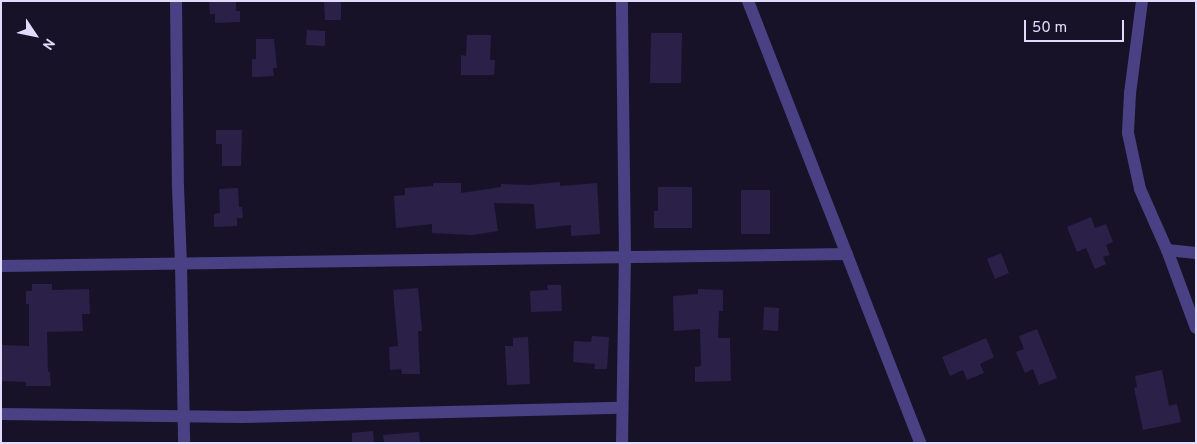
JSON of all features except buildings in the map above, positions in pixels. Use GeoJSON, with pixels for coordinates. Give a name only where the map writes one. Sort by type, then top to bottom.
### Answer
{"type":"FeatureCollection","features":[{"type":"Feature","properties":{"kind":"street"},"geometry":{"type":"LineString","coordinates":[[176,1],[184,443]]}},
{"type":"Feature","properties":{"kind":"street"},"geometry":{"type":"LineString","coordinates":[[622,1],[624,258],[622,443]]}},
{"type":"Feature","properties":{"kind":"street"},"geometry":{"type":"LineString","coordinates":[[748,1],[920,443]]}},
{"type":"Feature","properties":{"kind":"street"},"geometry":{"type":"LineString","coordinates":[[1142,1],[1130,93],[1128,133],[1140,188],[1167,250],[1196,328]]}},
{"type":"Feature","properties":{"kind":"street"},"geometry":{"type":"LineString","coordinates":[[1167,250],[1196,253]]}},
{"type":"Feature","properties":{"kind":"street"},"geometry":{"type":"LineString","coordinates":[[1,266],[847,254]]}},
{"type":"Feature","properties":{"kind":"street"},"geometry":{"type":"LineString","coordinates":[[1,414],[242,417],[621,408]]}}]}
